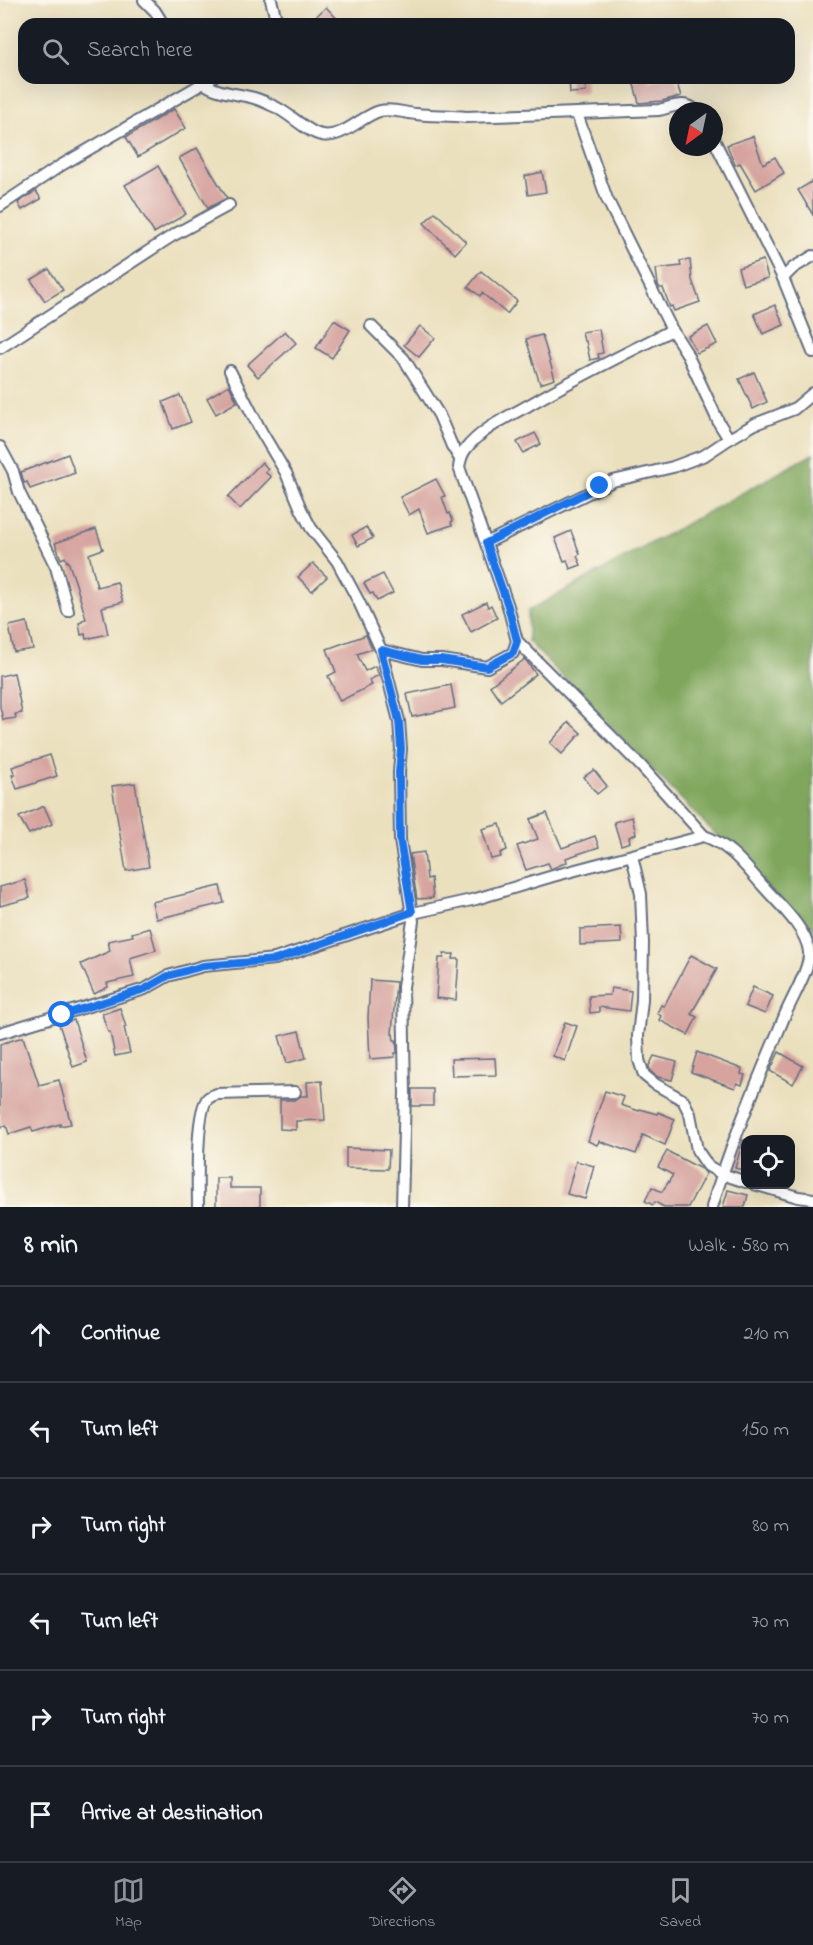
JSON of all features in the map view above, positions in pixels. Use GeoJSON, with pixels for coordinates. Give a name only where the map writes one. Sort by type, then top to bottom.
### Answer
{"type":"FeatureCollection","features":[{"type":"Feature","properties":{"kind":"street"},"geometry":{"type":"LineString","coordinates":[[144,0],[159,18]]}},
{"type":"Feature","properties":{"kind":"street"},"geometry":{"type":"LineString","coordinates":[[271,0],[276,18]]}},
{"type":"Feature","properties":{"kind":"street"},"geometry":{"type":"LineString","coordinates":[[0,206],[81,153],[198,84]]}},
{"type":"Feature","properties":{"kind":"street"},"geometry":{"type":"LineString","coordinates":[[212,84],[226,92],[254,98],[277,107],[322,136],[339,133],[362,118],[391,109],[415,114],[466,117],[577,114],[669,108]]}},
{"type":"Feature","properties":{"kind":"street"},"geometry":{"type":"LineString","coordinates":[[577,114],[607,199],[729,439]]}},
{"type":"Feature","properties":{"kind":"street"},"geometry":{"type":"LineString","coordinates":[[722,156],[783,278],[813,352]]}},
{"type":"Feature","properties":{"kind":"street"},"geometry":{"type":"LineString","coordinates":[[0,348],[172,236],[229,205]]}},
{"type":"Feature","properties":{"kind":"street"},"geometry":{"type":"LineString","coordinates":[[783,278],[813,256]]}},
{"type":"Feature","properties":{"kind":"street"},"geometry":{"type":"LineString","coordinates":[[371,326],[404,359],[439,415],[460,459]]}},
{"type":"Feature","properties":{"kind":"street"},"geometry":{"type":"LineString","coordinates":[[672,330],[567,383],[511,415],[480,436],[465,450],[459,467],[508,606],[517,641],[641,766],[704,836],[720,844],[738,859],[797,925],[810,945],[807,969],[785,1014],[722,1173],[712,1207]]}},
{"type":"Feature","properties":{"kind":"street"},"geometry":{"type":"LineString","coordinates":[[230,371],[286,473],[311,528],[337,561],[359,602],[381,650],[399,721],[400,840],[412,912],[412,931],[403,987],[405,1094],[402,1207]]}},
{"type":"Feature","properties":{"kind":"street"},"geometry":{"type":"LineString","coordinates":[[486,543],[613,480],[673,467],[705,455],[755,424],[794,409],[813,393]]}},
{"type":"Feature","properties":{"kind":"street"},"geometry":{"type":"LineString","coordinates":[[0,447],[13,471],[19,492],[56,567],[68,611]]}},
{"type":"Feature","properties":{"kind":"street"},"geometry":{"type":"LineString","coordinates":[[381,650],[422,660],[441,660],[487,667],[513,653],[517,641]]}},
{"type":"Feature","properties":{"kind":"street"},"geometry":{"type":"LineString","coordinates":[[0,1033],[145,989],[168,976],[203,966],[275,960],[412,912],[476,899],[704,836]]}},
{"type":"Feature","properties":{"kind":"street"},"geometry":{"type":"LineString","coordinates":[[632,856],[641,894],[642,1000],[638,1036],[639,1060],[644,1075],[683,1100],[690,1114],[697,1150],[708,1166],[741,1180]]}},
{"type":"Feature","properties":{"kind":"street"},"geometry":{"type":"LineString","coordinates":[[198,1207],[201,1121],[208,1098],[217,1094],[296,1092]]}},
{"type":"Feature","properties":{"kind":"street"},"geometry":{"type":"LineString","coordinates":[[769,1189],[813,1199]]}},
{"type":"Feature","properties":{"kind":"green space"},"geometry":{"type":"Polygon","coordinates":[[[813,454],[813,935],[528,641],[528,611],[813,454]]]}},
{"type":"Feature","properties":{"kind":"building"},"geometry":{"type":"Polygon","coordinates":[[[326,7],[336,18],[314,18],[326,7]]]}},
{"type":"Feature","properties":{"kind":"building"},"geometry":{"type":"Polygon","coordinates":[[[569,84],[585,84],[586,92],[570,93],[569,84]]]}},
{"type":"Feature","properties":{"kind":"building"},"geometry":{"type":"Polygon","coordinates":[[[634,84],[677,84],[681,96],[662,101],[639,103],[634,84]]]}},
{"type":"Feature","properties":{"kind":"building"},"geometry":{"type":"Polygon","coordinates":[[[174,109],[186,128],[138,157],[126,137],[174,109]]]}},
{"type":"Feature","properties":{"kind":"building"},"geometry":{"type":"Polygon","coordinates":[[[753,136],[763,164],[775,157],[784,173],[756,190],[740,163],[735,165],[727,145],[753,136]]]}},
{"type":"Feature","properties":{"kind":"building"},"geometry":{"type":"Polygon","coordinates":[[[197,148],[227,198],[208,208],[179,158],[197,148]]]}},
{"type":"Feature","properties":{"kind":"building"},"geometry":{"type":"Polygon","coordinates":[[[158,166],[186,214],[154,233],[125,185],[158,166]]]}},
{"type":"Feature","properties":{"kind":"building"},"geometry":{"type":"Polygon","coordinates":[[[542,172],[546,192],[528,195],[525,176],[542,172]]]}},
{"type":"Feature","properties":{"kind":"building"},"geometry":{"type":"Polygon","coordinates":[[[813,181],[813,215],[798,190],[813,181]]]}},
{"type":"Feature","properties":{"kind":"building"},"geometry":{"type":"Polygon","coordinates":[[[36,191],[41,199],[22,210],[18,203],[36,191]]]}},
{"type":"Feature","properties":{"kind":"building"},"geometry":{"type":"Polygon","coordinates":[[[435,212],[466,242],[455,254],[424,223],[435,212]]]}},
{"type":"Feature","properties":{"kind":"building"},"geometry":{"type":"Polygon","coordinates":[[[690,260],[692,280],[700,302],[674,311],[672,306],[670,307],[663,288],[658,285],[656,269],[681,266],[680,261],[690,260]]]}},
{"type":"Feature","properties":{"kind":"building"},"geometry":{"type":"Polygon","coordinates":[[[763,260],[768,278],[743,285],[738,268],[763,260]]]}},
{"type":"Feature","properties":{"kind":"building"},"geometry":{"type":"Polygon","coordinates":[[[49,269],[63,290],[45,301],[31,280],[49,269]]]}},
{"type":"Feature","properties":{"kind":"building"},"geometry":{"type":"Polygon","coordinates":[[[481,271],[517,301],[507,314],[482,293],[480,296],[468,287],[481,271]]]}},
{"type":"Feature","properties":{"kind":"building"},"geometry":{"type":"Polygon","coordinates":[[[775,305],[784,325],[763,334],[754,314],[775,305]]]}},
{"type":"Feature","properties":{"kind":"building"},"geometry":{"type":"Polygon","coordinates":[[[334,320],[350,330],[332,358],[316,348],[334,320]]]}},
{"type":"Feature","properties":{"kind":"building"},"geometry":{"type":"Polygon","coordinates":[[[420,326],[435,338],[419,357],[404,345],[420,326]]]}},
{"type":"Feature","properties":{"kind":"building"},"geometry":{"type":"Polygon","coordinates":[[[708,326],[717,344],[697,353],[688,336],[708,326]]]}},
{"type":"Feature","properties":{"kind":"building"},"geometry":{"type":"Polygon","coordinates":[[[599,329],[603,353],[598,354],[599,358],[590,360],[582,332],[599,329]]]}},
{"type":"Feature","properties":{"kind":"building"},"geometry":{"type":"Polygon","coordinates":[[[285,331],[296,343],[258,377],[247,365],[285,331]]]}},
{"type":"Feature","properties":{"kind":"building"},"geometry":{"type":"Polygon","coordinates":[[[542,335],[555,379],[540,384],[526,339],[542,335]]]}},
{"type":"Feature","properties":{"kind":"building"},"geometry":{"type":"Polygon","coordinates":[[[754,372],[767,402],[753,409],[739,379],[754,372]]]}},
{"type":"Feature","properties":{"kind":"building"},"geometry":{"type":"Polygon","coordinates":[[[229,385],[237,402],[216,414],[207,398],[229,385]]]}},
{"type":"Feature","properties":{"kind":"building"},"geometry":{"type":"Polygon","coordinates":[[[180,395],[191,422],[173,429],[163,402],[180,395]]]}},
{"type":"Feature","properties":{"kind":"building"},"geometry":{"type":"Polygon","coordinates":[[[535,433],[541,444],[523,453],[517,442],[535,433]]]}},
{"type":"Feature","properties":{"kind":"building"},"geometry":{"type":"Polygon","coordinates":[[[68,454],[75,473],[30,489],[27,482],[24,483],[21,472],[68,454]]]}},
{"type":"Feature","properties":{"kind":"building"},"geometry":{"type":"Polygon","coordinates":[[[262,462],[268,469],[265,472],[271,477],[240,509],[228,497],[262,462]]]}},
{"type":"Feature","properties":{"kind":"building"},"geometry":{"type":"Polygon","coordinates":[[[436,479],[445,496],[442,497],[448,514],[450,513],[453,521],[452,525],[428,533],[419,509],[409,515],[400,497],[436,479]]]}},
{"type":"Feature","properties":{"kind":"building"},"geometry":{"type":"Polygon","coordinates":[[[366,527],[373,538],[358,546],[352,535],[366,527]]]}},
{"type":"Feature","properties":{"kind":"building"},"geometry":{"type":"Polygon","coordinates":[[[96,529],[103,549],[89,554],[97,587],[117,582],[123,602],[102,607],[108,634],[86,639],[85,634],[81,635],[79,623],[86,619],[76,584],[68,561],[65,557],[61,559],[55,543],[96,529]]]}},
{"type":"Feature","properties":{"kind":"building"},"geometry":{"type":"Polygon","coordinates":[[[571,531],[580,554],[577,556],[581,565],[570,569],[567,560],[564,561],[555,538],[571,531]]]}},
{"type":"Feature","properties":{"kind":"building"},"geometry":{"type":"Polygon","coordinates":[[[313,563],[327,577],[312,591],[298,577],[313,563]]]}},
{"type":"Feature","properties":{"kind":"building"},"geometry":{"type":"Polygon","coordinates":[[[383,574],[393,593],[377,601],[364,583],[383,574]]]}},
{"type":"Feature","properties":{"kind":"building"},"geometry":{"type":"Polygon","coordinates":[[[486,602],[488,607],[491,605],[497,618],[471,632],[462,614],[486,602]]]}},
{"type":"Feature","properties":{"kind":"building"},"geometry":{"type":"Polygon","coordinates":[[[27,622],[33,649],[14,652],[9,626],[27,622]]]}},
{"type":"Feature","properties":{"kind":"building"},"geometry":{"type":"Polygon","coordinates":[[[366,635],[372,649],[357,654],[365,671],[375,666],[379,675],[369,680],[372,685],[340,701],[328,676],[336,672],[327,649],[366,635]]]}},
{"type":"Feature","properties":{"kind":"building"},"geometry":{"type":"Polygon","coordinates":[[[525,659],[536,674],[501,701],[490,686],[525,659]]]}},
{"type":"Feature","properties":{"kind":"building"},"geometry":{"type":"Polygon","coordinates":[[[14,673],[22,713],[15,714],[16,718],[3,720],[0,707],[0,676],[14,673]]]}},
{"type":"Feature","properties":{"kind":"building"},"geometry":{"type":"Polygon","coordinates":[[[451,685],[455,708],[412,717],[407,694],[451,685]]]}},
{"type":"Feature","properties":{"kind":"building"},"geometry":{"type":"Polygon","coordinates":[[[569,722],[581,733],[562,754],[550,743],[569,722]]]}},
{"type":"Feature","properties":{"kind":"building"},"geometry":{"type":"Polygon","coordinates":[[[50,755],[57,776],[17,789],[12,767],[50,755]]]}},
{"type":"Feature","properties":{"kind":"building"},"geometry":{"type":"Polygon","coordinates":[[[594,770],[607,786],[597,794],[584,777],[594,770]]]}},
{"type":"Feature","properties":{"kind":"building"},"geometry":{"type":"Polygon","coordinates":[[[135,783],[149,867],[126,871],[112,786],[135,783]]]}},
{"type":"Feature","properties":{"kind":"building"},"geometry":{"type":"Polygon","coordinates":[[[44,806],[52,824],[29,834],[19,817],[44,806]]]}},
{"type":"Feature","properties":{"kind":"building"},"geometry":{"type":"Polygon","coordinates":[[[547,813],[562,848],[595,836],[599,847],[566,858],[567,862],[551,869],[548,863],[526,870],[517,846],[538,839],[530,819],[547,813]]]}},
{"type":"Feature","properties":{"kind":"building"},"geometry":{"type":"Polygon","coordinates":[[[632,817],[636,834],[629,837],[630,842],[621,845],[614,822],[632,817]]]}},
{"type":"Feature","properties":{"kind":"building"},"geometry":{"type":"Polygon","coordinates":[[[500,824],[507,850],[500,853],[501,857],[491,859],[482,829],[500,824]]]}},
{"type":"Feature","properties":{"kind":"building"},"geometry":{"type":"Polygon","coordinates":[[[424,852],[427,879],[431,878],[433,898],[417,899],[410,854],[424,852]]]}},
{"type":"Feature","properties":{"kind":"building"},"geometry":{"type":"Polygon","coordinates":[[[25,880],[30,898],[0,906],[0,887],[25,880]]]}},
{"type":"Feature","properties":{"kind":"building"},"geometry":{"type":"Polygon","coordinates":[[[220,886],[224,903],[156,919],[152,902],[220,886]]]}},
{"type":"Feature","properties":{"kind":"building"},"geometry":{"type":"Polygon","coordinates":[[[621,927],[622,943],[580,945],[580,929],[621,927]]]}},
{"type":"Feature","properties":{"kind":"building"},"geometry":{"type":"Polygon","coordinates":[[[150,928],[156,950],[130,958],[134,977],[107,983],[108,987],[94,994],[81,964],[110,951],[108,941],[133,936],[132,933],[150,928]]]}},
{"type":"Feature","properties":{"kind":"building"},"geometry":{"type":"Polygon","coordinates":[[[444,954],[454,954],[453,959],[459,959],[456,1000],[436,998],[439,958],[444,958],[444,954]]]}},
{"type":"Feature","properties":{"kind":"building"},"geometry":{"type":"Polygon","coordinates":[[[691,955],[717,969],[691,1014],[697,1017],[688,1035],[659,1020],[661,1016],[657,1013],[661,1005],[664,1006],[691,955]]]}},
{"type":"Feature","properties":{"kind":"building"},"geometry":{"type":"Polygon","coordinates":[[[370,980],[396,982],[392,1034],[396,1040],[395,1057],[370,1059],[368,1018],[370,980]]]}},
{"type":"Feature","properties":{"kind":"building"},"geometry":{"type":"Polygon","coordinates":[[[753,987],[773,996],[765,1014],[745,1006],[753,987]]]}},
{"type":"Feature","properties":{"kind":"building"},"geometry":{"type":"Polygon","coordinates":[[[611,988],[631,991],[629,1011],[599,1007],[599,1012],[590,1013],[589,996],[610,995],[611,988]]]}},
{"type":"Feature","properties":{"kind":"building"},"geometry":{"type":"Polygon","coordinates":[[[120,1008],[130,1053],[115,1056],[110,1032],[108,1032],[102,1014],[120,1008]]]}},
{"type":"Feature","properties":{"kind":"building"},"geometry":{"type":"Polygon","coordinates":[[[74,1020],[87,1062],[73,1067],[59,1024],[74,1020]]]}},
{"type":"Feature","properties":{"kind":"building"},"geometry":{"type":"Polygon","coordinates":[[[565,1022],[577,1026],[565,1061],[553,1056],[565,1022]]]}},
{"type":"Feature","properties":{"kind":"building"},"geometry":{"type":"Polygon","coordinates":[[[299,1031],[306,1058],[287,1063],[279,1036],[299,1031]]]}},
{"type":"Feature","properties":{"kind":"building"},"geometry":{"type":"Polygon","coordinates":[[[23,1037],[39,1085],[59,1080],[71,1124],[60,1126],[60,1124],[33,1132],[31,1127],[9,1134],[6,1125],[2,1127],[0,1121],[0,1044],[23,1037]]]}},
{"type":"Feature","properties":{"kind":"building"},"geometry":{"type":"Polygon","coordinates":[[[697,1052],[742,1069],[741,1074],[745,1075],[742,1085],[737,1083],[735,1088],[691,1072],[697,1052]]]}},
{"type":"Feature","properties":{"kind":"building"},"geometry":{"type":"Polygon","coordinates":[[[779,1052],[803,1066],[793,1084],[770,1071],[779,1052]]]}},
{"type":"Feature","properties":{"kind":"building"},"geometry":{"type":"Polygon","coordinates":[[[654,1056],[677,1062],[672,1080],[658,1077],[650,1071],[649,1066],[654,1056]]]}},
{"type":"Feature","properties":{"kind":"building"},"geometry":{"type":"Polygon","coordinates":[[[495,1058],[496,1075],[452,1076],[451,1059],[495,1058]]]}},
{"type":"Feature","properties":{"kind":"building"},"geometry":{"type":"Polygon","coordinates":[[[322,1081],[325,1120],[296,1121],[296,1130],[280,1129],[280,1100],[295,1100],[301,1096],[308,1096],[307,1082],[322,1081]]]}},
{"type":"Feature","properties":{"kind":"building"},"geometry":{"type":"Polygon","coordinates":[[[412,1089],[433,1089],[433,1106],[412,1106],[412,1089]]]}},
{"type":"Feature","properties":{"kind":"building"},"geometry":{"type":"Polygon","coordinates":[[[605,1091],[624,1097],[621,1105],[639,1111],[640,1109],[657,1114],[658,1112],[675,1119],[665,1145],[643,1135],[636,1154],[599,1141],[597,1145],[588,1141],[605,1091]]]}},
{"type":"Feature","properties":{"kind":"building"},"geometry":{"type":"Polygon","coordinates":[[[741,1147],[741,1170],[735,1168],[741,1147]]]}},
{"type":"Feature","properties":{"kind":"building"},"geometry":{"type":"Polygon","coordinates":[[[346,1148],[389,1150],[388,1169],[346,1168],[346,1148]]]}},
{"type":"Feature","properties":{"kind":"building"},"geometry":{"type":"Polygon","coordinates":[[[667,1151],[706,1173],[688,1207],[664,1207],[655,1202],[653,1205],[645,1201],[652,1187],[662,1192],[673,1175],[658,1167],[667,1151]]]}},
{"type":"Feature","properties":{"kind":"building"},"geometry":{"type":"Polygon","coordinates":[[[576,1161],[594,1166],[585,1199],[567,1194],[576,1161]]]}},
{"type":"Feature","properties":{"kind":"building"},"geometry":{"type":"Polygon","coordinates":[[[216,1178],[230,1178],[230,1188],[260,1188],[260,1207],[216,1207],[216,1178]]]}},
{"type":"Feature","properties":{"kind":"building"},"geometry":{"type":"Polygon","coordinates":[[[728,1190],[748,1195],[745,1207],[723,1207],[728,1190]]]}},
{"type":"Feature","properties":{"kind":"route"},"geometry":{"type":"LineString","coordinates":[[62,1015],[145,989],[168,976],[203,966],[275,960],[412,912],[400,840],[399,721],[381,650],[422,660],[441,660],[487,667],[513,653],[517,641],[508,606],[486,543],[600,486]]}}]}
